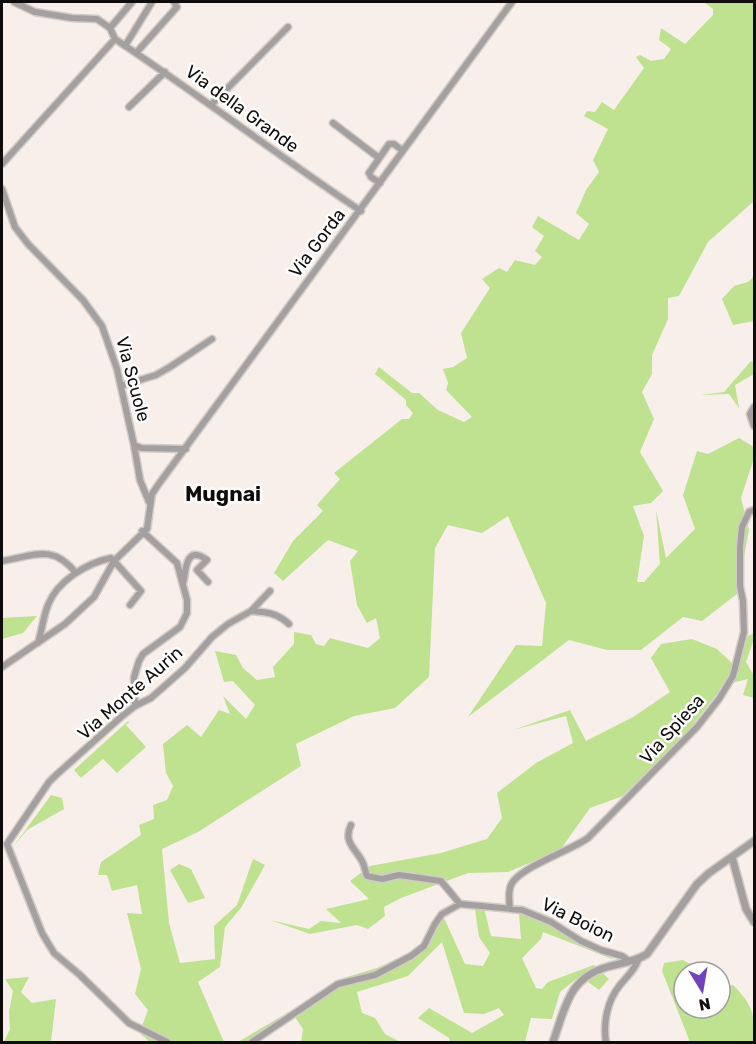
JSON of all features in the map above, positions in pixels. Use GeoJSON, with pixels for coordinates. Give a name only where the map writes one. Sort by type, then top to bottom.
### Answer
{"type":"FeatureCollection","features":[{"type":"Feature","properties":{"kind":"street"},"geometry":{"type":"LineString","coordinates":[[2,164],[114,39],[110,28],[97,19],[72,18],[35,12],[14,2]]}},
{"type":"Feature","properties":{"kind":"street"},"geometry":{"type":"LineString","coordinates":[[110,28],[132,2]]}},
{"type":"Feature","properties":{"kind":"street"},"geometry":{"type":"LineString","coordinates":[[125,46],[152,2]]}},
{"type":"Feature","properties":{"kind":"street"},"geometry":{"type":"LineString","coordinates":[[136,53],[175,4],[183,2]]}},
{"type":"Feature","properties":{"kind":"street","name":"Via Gorda"},"geometry":{"type":"LineString","coordinates":[[142,531],[147,529],[152,494],[512,2]]}},
{"type":"Feature","properties":{"kind":"street"},"geometry":{"type":"LineString","coordinates":[[211,105],[288,27]]}},
{"type":"Feature","properties":{"kind":"street","name":"Via della Grande"},"geometry":{"type":"LineString","coordinates":[[114,39],[165,72],[305,174],[361,210]]}},
{"type":"Feature","properties":{"kind":"street"},"geometry":{"type":"LineString","coordinates":[[129,107],[165,72]]}},
{"type":"Feature","properties":{"kind":"street"},"geometry":{"type":"LineString","coordinates":[[333,123],[379,158]]}},
{"type":"Feature","properties":{"kind":"street"},"geometry":{"type":"LineString","coordinates":[[380,183],[369,173],[390,143],[404,151]]}},
{"type":"Feature","properties":{"kind":"street","name":"Via Scuole"},"geometry":{"type":"LineString","coordinates":[[2,189],[15,227],[28,244],[83,300],[108,338],[135,445],[140,480],[150,503]]}},
{"type":"Feature","properties":{"kind":"street"},"geometry":{"type":"LineString","coordinates":[[121,386],[156,375],[212,339]]}},
{"type":"Feature","properties":{"kind":"street"},"geometry":{"type":"LineString","coordinates":[[754,407],[750,414],[754,426]]}},
{"type":"Feature","properties":{"kind":"street"},"geometry":{"type":"LineString","coordinates":[[135,445],[141,448],[186,449]]}},
{"type":"Feature","properties":{"kind":"street","name":"Via Spiesa"},"geometry":{"type":"LineString","coordinates":[[510,909],[509,890],[517,875],[588,838],[697,727],[729,683],[733,676],[744,632],[740,586],[742,527],[749,512],[754,510]]}},
{"type":"Feature","properties":{"kind":"street"},"geometry":{"type":"LineString","coordinates":[[2,667],[65,624],[94,597],[114,561],[142,531],[177,563],[187,600],[187,613],[180,627],[143,654],[134,676],[135,706]]}},
{"type":"Feature","properties":{"kind":"street"},"geometry":{"type":"LineString","coordinates":[[2,561],[42,553],[51,554],[68,563],[76,573]]}},
{"type":"Feature","properties":{"kind":"street"},"geometry":{"type":"LineString","coordinates":[[183,585],[186,564],[195,556],[204,557],[207,560],[197,570],[208,582]]}},
{"type":"Feature","properties":{"kind":"street"},"geometry":{"type":"LineString","coordinates":[[38,643],[48,605],[62,585],[89,565],[111,558],[141,591],[130,604]]}},
{"type":"Feature","properties":{"kind":"street","name":"Via Monte Aurin"},"geometry":{"type":"LineString","coordinates":[[167,1042],[129,1023],[54,953],[42,933],[7,844],[55,776],[135,706],[151,698],[185,668],[212,637],[228,624],[251,611],[270,591]]}},
{"type":"Feature","properties":{"kind":"street"},"geometry":{"type":"LineString","coordinates":[[251,611],[272,612],[289,624]]}},
{"type":"Feature","properties":{"kind":"street"},"geometry":{"type":"LineString","coordinates":[[252,1042],[338,984],[375,975],[411,956],[424,946],[442,914],[460,904],[441,881],[399,875],[382,879],[367,876],[363,862],[350,845],[348,832],[351,825]]}},
{"type":"Feature","properties":{"kind":"street"},"geometry":{"type":"LineString","coordinates":[[553,1042],[571,992],[577,983],[602,968],[639,958],[654,946],[697,884],[754,841]]}},
{"type":"Feature","properties":{"kind":"street"},"geometry":{"type":"LineString","coordinates":[[732,857],[747,909],[754,922]]}},
{"type":"Feature","properties":{"kind":"street","name":"Via Boion"},"geometry":{"type":"LineString","coordinates":[[460,904],[522,910],[551,922],[581,941],[622,956],[629,961]]}},
{"type":"Feature","properties":{"kind":"street"},"geometry":{"type":"LineString","coordinates":[[606,1042],[605,1017],[619,986],[630,974],[639,958]]}},
{"type":"Feature","properties":{"kind":"green space"},"geometry":{"type":"Polygon","coordinates":[[[706,2],[754,2],[754,201],[708,242],[679,296],[668,298],[668,319],[652,355],[652,374],[642,392],[654,419],[640,452],[663,491],[651,503],[633,506],[644,536],[637,582],[644,582],[660,564],[656,510],[666,558],[695,529],[683,495],[697,451],[708,454],[739,438],[754,447],[754,458],[741,498],[749,530],[737,594],[702,621],[683,617],[641,650],[607,650],[569,640],[468,717],[516,645],[542,646],[546,603],[508,516],[482,533],[448,525],[435,548],[429,677],[395,708],[354,716],[296,744],[301,766],[198,832],[162,849],[169,923],[180,963],[215,959],[214,926],[237,905],[253,859],[265,865],[241,908],[225,927],[220,967],[198,982],[224,1042],[150,1042],[106,1004],[142,1026],[148,1010],[135,994],[141,969],[127,913],[142,914],[137,885],[112,891],[107,875],[98,875],[101,862],[141,835],[139,825],[154,819],[153,805],[167,800],[173,786],[166,773],[163,744],[187,725],[201,737],[219,710],[230,714],[223,696],[246,719],[255,705],[233,681],[224,682],[215,651],[236,655],[243,668],[257,680],[275,677],[273,667],[294,644],[294,632],[311,635],[316,644],[324,646],[330,638],[368,648],[380,638],[376,618],[367,623],[357,605],[350,561],[358,551],[328,540],[283,581],[274,573],[293,541],[323,511],[317,505],[340,479],[334,473],[402,419],[409,419],[413,413],[406,405],[406,400],[375,374],[379,367],[412,393],[419,393],[438,410],[464,422],[472,417],[446,390],[448,383],[443,369],[453,367],[467,358],[461,333],[490,288],[482,279],[499,268],[507,272],[515,260],[535,265],[542,257],[535,251],[544,236],[532,227],[538,216],[579,240],[589,224],[576,213],[586,190],[599,172],[593,160],[608,129],[584,116],[587,111],[595,112],[602,102],[614,110],[644,68],[636,57],[640,55],[651,61],[664,59],[671,49],[659,40],[661,28],[685,44],[713,15],[713,9],[706,2]]]}},
{"type":"Feature","properties":{"kind":"green space"},"geometry":{"type":"Polygon","coordinates":[[[754,276],[754,321],[733,325],[722,299],[734,286],[748,282],[754,276]]]}},
{"type":"Feature","properties":{"kind":"green space"},"geometry":{"type":"Polygon","coordinates":[[[751,361],[754,363],[754,374],[735,385],[739,408],[729,394],[700,395],[724,392],[751,361]]]}},
{"type":"Feature","properties":{"kind":"green space"},"geometry":{"type":"Polygon","coordinates":[[[37,616],[23,633],[2,639],[2,618],[37,616]]]}},
{"type":"Feature","properties":{"kind":"green space"},"geometry":{"type":"Polygon","coordinates":[[[754,633],[746,662],[754,676],[754,698],[743,695],[748,679],[724,685],[684,736],[623,796],[590,808],[560,850],[508,872],[468,873],[401,898],[384,907],[385,916],[368,929],[357,925],[310,934],[270,920],[309,929],[321,921],[341,923],[326,909],[369,899],[350,881],[370,866],[441,853],[487,839],[502,818],[497,793],[536,763],[573,743],[566,716],[513,730],[570,710],[586,741],[633,717],[670,692],[651,658],[661,644],[692,639],[717,649],[733,664],[748,636],[754,633]]]}},
{"type":"Feature","properties":{"kind":"green space"},"geometry":{"type":"Polygon","coordinates":[[[128,721],[126,725],[146,747],[117,773],[103,759],[81,778],[74,770],[128,721]]]}},
{"type":"Feature","properties":{"kind":"green space"},"geometry":{"type":"Polygon","coordinates":[[[51,795],[62,798],[64,809],[27,830],[13,847],[51,795]]]}},
{"type":"Feature","properties":{"kind":"green space"},"geometry":{"type":"Polygon","coordinates":[[[179,864],[191,869],[205,898],[188,903],[170,870],[179,864]]]}},
{"type":"Feature","properties":{"kind":"green space"},"geometry":{"type":"Polygon","coordinates":[[[484,908],[491,936],[521,939],[519,914],[546,915],[615,960],[543,932],[541,939],[522,958],[536,988],[542,989],[548,982],[594,965],[609,979],[599,990],[580,976],[560,992],[552,1019],[531,1018],[525,1042],[450,1042],[449,1038],[418,1018],[429,1008],[472,1033],[504,1015],[499,1008],[484,1014],[464,1013],[442,942],[408,976],[357,992],[362,1013],[375,1018],[385,1034],[400,1042],[301,1042],[303,1029],[295,1017],[254,1042],[238,1042],[304,1003],[337,980],[377,968],[407,954],[421,945],[444,918],[465,964],[483,966],[490,953],[479,937],[475,910],[484,908]]]}},
{"type":"Feature","properties":{"kind":"green space"},"geometry":{"type":"Polygon","coordinates":[[[672,962],[672,996],[662,971],[664,963],[672,962]]]}},
{"type":"Feature","properties":{"kind":"green space"},"geometry":{"type":"Polygon","coordinates":[[[29,977],[21,992],[32,1003],[56,999],[51,1042],[4,1042],[10,1029],[9,1012],[13,991],[5,979],[29,977]]]}},
{"type":"Feature","properties":{"kind":"green space"},"geometry":{"type":"Polygon","coordinates":[[[733,985],[749,1005],[753,1017],[754,1042],[690,1042],[681,1020],[732,1020],[733,985]]]}},
{"type":"Feature","properties":{"kind":"district","name":"Mugnai"},"geometry":{"type":"Point","coordinates":[223,494]}}]}
